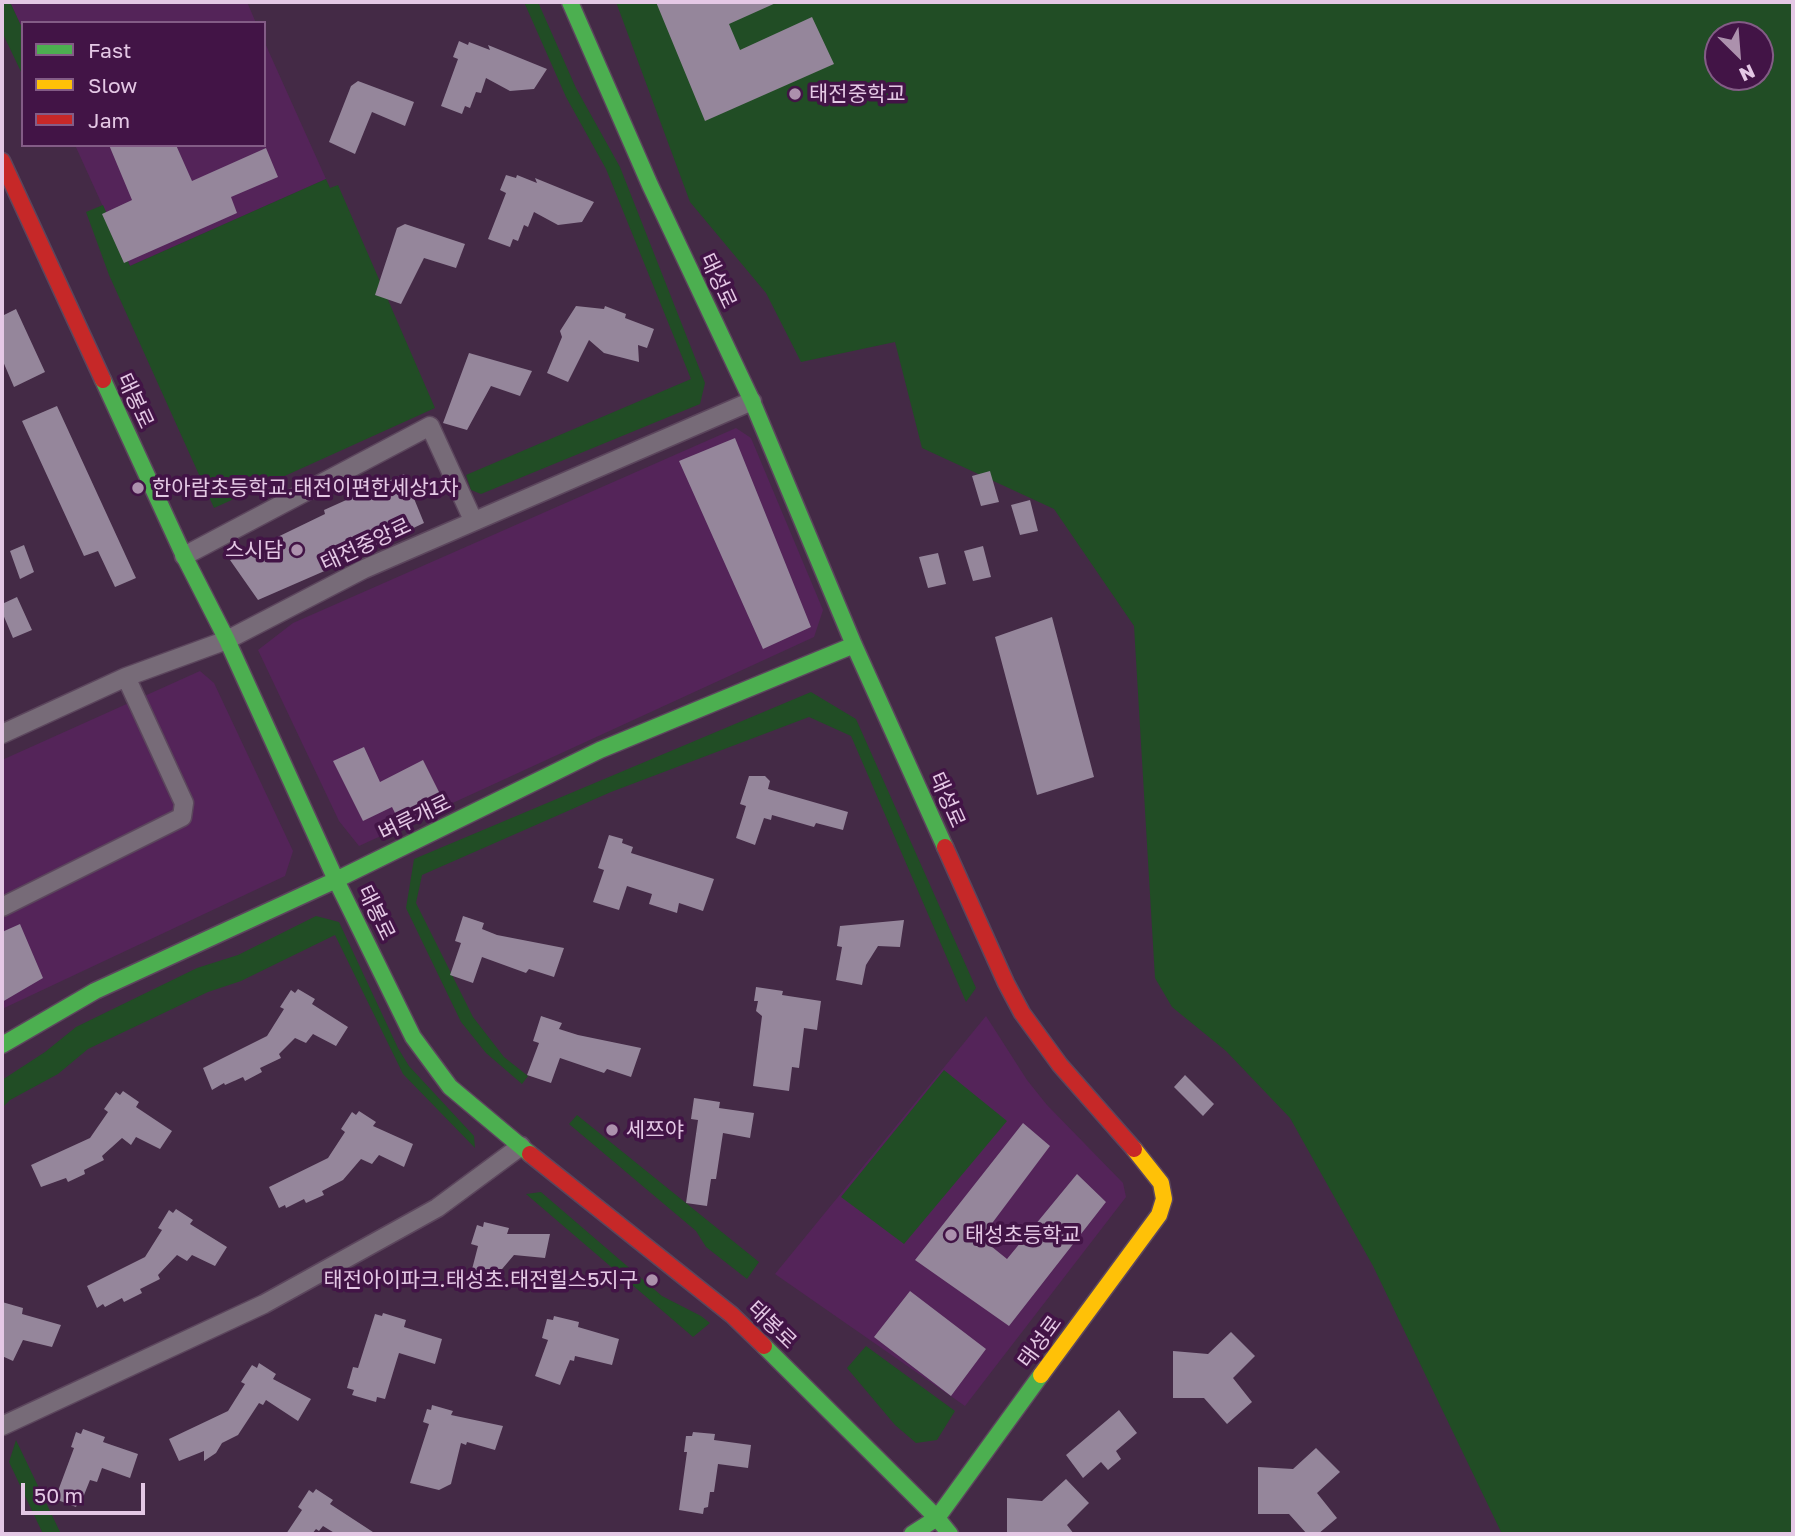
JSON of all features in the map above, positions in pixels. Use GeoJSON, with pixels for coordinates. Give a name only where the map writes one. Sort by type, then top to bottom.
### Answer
{"type":"FeatureCollection","features":[{"type":"Feature","properties":{"kind":"street","name":"태성로"},"geometry":{"type":"LineString","coordinates":[[570,2],[650,185],[752,401],[854,645],[1006,983],[1022,1013],[1060,1065],[1149,1165],[1161,1183],[1164,1199],[1159,1215],[937,1518],[912,1534]]}},
{"type":"Feature","properties":{"kind":"street","name":"태봉로"},"geometry":{"type":"LineString","coordinates":[[2,161],[184,556],[227,640],[336,880],[413,1037],[450,1087],[498,1129],[732,1315],[950,1534]]}},
{"type":"Feature","properties":{"kind":"street","name":"태전중앙로"},"geometry":{"type":"LineString","coordinates":[[2,734],[125,677],[227,640],[364,569],[752,401]]}},
{"type":"Feature","properties":{"kind":"street"},"geometry":{"type":"LineString","coordinates":[[184,556],[430,426],[473,520]]}},
{"type":"Feature","properties":{"kind":"street","name":"벼루개로"},"geometry":{"type":"LineString","coordinates":[[2,1045],[95,991],[336,880],[600,750],[854,645]]}},
{"type":"Feature","properties":{"kind":"street"},"geometry":{"type":"LineString","coordinates":[[2,907],[182,817],[184,803],[125,677]]}},
{"type":"Feature","properties":{"kind":"street"},"geometry":{"type":"LineString","coordinates":[[2,1426],[264,1304],[437,1208],[521,1146]]}},
{"type":"Feature","properties":{"kind":"shaded area"},"geometry":{"type":"Polygon","coordinates":[[[10,2],[247,2],[255,21],[21,21],[21,26],[10,2]]]}},
{"type":"Feature","properties":{"kind":"shaded area"},"geometry":{"type":"Polygon","coordinates":[[[266,45],[326,179],[130,266],[76,147],[266,147],[266,45]]]}},
{"type":"Feature","properties":{"kind":"shaded area"},"geometry":{"type":"Polygon","coordinates":[[[736,428],[751,438],[823,610],[814,637],[359,846],[339,821],[258,650],[293,623],[736,428]]]}},
{"type":"Feature","properties":{"kind":"shaded area"},"geometry":{"type":"Polygon","coordinates":[[[200,671],[214,683],[293,851],[285,876],[2,1009],[2,760],[200,671]]]}},
{"type":"Feature","properties":{"kind":"shaded area","name":"태성초등학교"},"geometry":{"type":"Polygon","coordinates":[[[986,1016],[1027,1080],[1047,1105],[1123,1183],[1126,1197],[965,1406],[775,1274],[986,1016]]]}},
{"type":"Feature","properties":{"kind":"green space"},"geometry":{"type":"Polygon","coordinates":[[[2,2],[10,2],[21,26],[21,72],[2,32],[2,2]]]}},
{"type":"Feature","properties":{"kind":"green space"},"geometry":{"type":"Polygon","coordinates":[[[524,2],[538,2],[576,88],[620,167],[705,383],[700,404],[481,494],[471,490],[466,475],[691,379],[606,169],[566,97],[524,2]]]}},
{"type":"Feature","properties":{"kind":"green space"},"geometry":{"type":"Polygon","coordinates":[[[616,2],[1793,2],[1793,1534],[1502,1534],[1373,1266],[1290,1118],[1226,1051],[1172,1007],[1155,978],[1134,626],[1054,509],[922,448],[895,342],[801,362],[766,293],[690,202],[616,2]]]}},
{"type":"Feature","properties":{"kind":"green space"},"geometry":{"type":"Polygon","coordinates":[[[326,179],[330,188],[338,185],[435,408],[214,508],[109,275],[86,212],[103,205],[130,266],[326,179]]]}},
{"type":"Feature","properties":{"kind":"green space"},"geometry":{"type":"Polygon","coordinates":[[[811,692],[856,719],[976,988],[966,1002],[851,736],[809,717],[611,792],[422,875],[416,903],[473,1017],[504,1057],[528,1076],[522,1084],[486,1053],[461,1022],[406,908],[414,859],[811,692]]]}},
{"type":"Feature","properties":{"kind":"green space"},"geometry":{"type":"Polygon","coordinates":[[[316,916],[339,922],[398,1048],[409,1066],[474,1136],[475,1148],[403,1074],[335,935],[241,981],[208,992],[88,1049],[58,1074],[10,1100],[2,1108],[2,1080],[45,1052],[76,1027],[197,968],[238,955],[316,916]]]}},
{"type":"Feature","properties":{"kind":"green space"},"geometry":{"type":"Polygon","coordinates":[[[944,1070],[1007,1121],[904,1244],[841,1197],[944,1070]]]}},
{"type":"Feature","properties":{"kind":"green space"},"geometry":{"type":"Polygon","coordinates":[[[577,1115],[759,1262],[747,1279],[706,1247],[696,1231],[569,1124],[577,1115]]]}},
{"type":"Feature","properties":{"kind":"green space"},"geometry":{"type":"Polygon","coordinates":[[[541,1192],[662,1296],[710,1323],[693,1337],[526,1194],[541,1192]]]}},
{"type":"Feature","properties":{"kind":"green space"},"geometry":{"type":"Polygon","coordinates":[[[866,1346],[955,1411],[937,1440],[916,1443],[895,1425],[847,1368],[866,1346]]]}},
{"type":"Feature","properties":{"kind":"green space"},"geometry":{"type":"Polygon","coordinates":[[[16,1440],[61,1534],[43,1534],[9,1462],[16,1440]]]}},
{"type":"Feature","properties":{"kind":"building"},"geometry":{"type":"Polygon","coordinates":[[[656,2],[778,2],[729,24],[740,50],[812,17],[834,64],[705,121],[656,2]]]}},
{"type":"Feature","properties":{"kind":"building"},"geometry":{"type":"Polygon","coordinates":[[[459,41],[490,50],[488,45],[547,69],[534,89],[510,91],[486,78],[481,93],[476,92],[470,108],[465,106],[462,114],[441,106],[458,59],[453,57],[459,41]]]}},
{"type":"Feature","properties":{"kind":"building"},"geometry":{"type":"Polygon","coordinates":[[[358,81],[414,102],[405,126],[372,112],[355,154],[329,142],[351,86],[358,81]]]}},
{"type":"Feature","properties":{"kind":"building"},"geometry":{"type":"Polygon","coordinates":[[[110,147],[177,147],[192,181],[266,148],[278,177],[231,197],[237,213],[124,263],[102,214],[132,200],[110,147]]]}},
{"type":"Feature","properties":{"kind":"building"},"geometry":{"type":"Polygon","coordinates":[[[506,175],[516,178],[517,175],[537,183],[535,178],[594,202],[582,222],[558,225],[534,212],[528,227],[524,225],[518,241],[513,239],[510,247],[488,239],[506,193],[500,190],[506,175]]]}},
{"type":"Feature","properties":{"kind":"building"},"geometry":{"type":"Polygon","coordinates":[[[405,224],[465,244],[456,268],[424,258],[401,304],[375,295],[397,228],[405,224]]]}},
{"type":"Feature","properties":{"kind":"building"},"geometry":{"type":"Polygon","coordinates":[[[576,306],[604,309],[605,306],[626,314],[625,318],[654,329],[647,348],[638,345],[639,362],[604,353],[589,340],[568,382],[547,373],[562,337],[560,331],[576,306]]]}},
{"type":"Feature","properties":{"kind":"building"},"geometry":{"type":"Polygon","coordinates":[[[16,309],[45,372],[14,387],[2,359],[2,316],[16,309]]]}},
{"type":"Feature","properties":{"kind":"building"},"geometry":{"type":"Polygon","coordinates":[[[469,353],[532,371],[520,396],[491,386],[467,430],[443,423],[469,353]]]}},
{"type":"Feature","properties":{"kind":"building"},"geometry":{"type":"Polygon","coordinates":[[[57,406],[136,578],[115,587],[98,551],[84,556],[22,421],[57,406]]]}},
{"type":"Feature","properties":{"kind":"building"},"geometry":{"type":"Polygon","coordinates":[[[735,438],[811,627],[763,649],[679,461],[735,438]]]}},
{"type":"Feature","properties":{"kind":"building"},"geometry":{"type":"Polygon","coordinates":[[[990,471],[999,502],[981,506],[972,476],[990,471]]]}},
{"type":"Feature","properties":{"kind":"building"},"geometry":{"type":"Polygon","coordinates":[[[404,474],[424,523],[258,600],[230,560],[325,514],[324,510],[404,474]]]}},
{"type":"Feature","properties":{"kind":"building"},"geometry":{"type":"Polygon","coordinates":[[[1030,500],[1038,531],[1020,535],[1011,505],[1030,500]]]}},
{"type":"Feature","properties":{"kind":"building"},"geometry":{"type":"Polygon","coordinates":[[[24,545],[34,572],[20,579],[10,551],[24,545]]]}},
{"type":"Feature","properties":{"kind":"building"},"geometry":{"type":"Polygon","coordinates":[[[983,546],[991,577],[973,581],[964,551],[983,546]]]}},
{"type":"Feature","properties":{"kind":"building"},"geometry":{"type":"Polygon","coordinates":[[[938,553],[946,584],[928,588],[919,557],[938,553]]]}},
{"type":"Feature","properties":{"kind":"building"},"geometry":{"type":"Polygon","coordinates":[[[17,597],[32,630],[13,638],[2,612],[2,604],[17,597]]]}},
{"type":"Feature","properties":{"kind":"building"},"geometry":{"type":"Polygon","coordinates":[[[1052,617],[1094,777],[1037,795],[995,637],[1052,617]]]}},
{"type":"Feature","properties":{"kind":"building"},"geometry":{"type":"Polygon","coordinates":[[[364,747],[380,782],[423,760],[442,798],[398,819],[392,807],[363,821],[333,761],[364,747]]]}},
{"type":"Feature","properties":{"kind":"building"},"geometry":{"type":"Polygon","coordinates":[[[749,776],[765,776],[770,781],[768,789],[848,812],[843,830],[816,823],[814,827],[772,815],[771,820],[764,818],[755,845],[736,838],[746,806],[740,804],[749,776]]]}},
{"type":"Feature","properties":{"kind":"building"},"geometry":{"type":"Polygon","coordinates":[[[609,835],[623,839],[622,843],[633,847],[631,853],[714,879],[703,911],[679,903],[677,913],[649,904],[652,894],[627,886],[619,910],[593,902],[604,870],[598,868],[609,835]]]}},
{"type":"Feature","properties":{"kind":"building"},"geometry":{"type":"Polygon","coordinates":[[[463,916],[484,923],[482,929],[497,935],[564,948],[554,977],[529,969],[526,973],[482,957],[473,983],[450,975],[461,943],[455,941],[463,916]]]}},
{"type":"Feature","properties":{"kind":"building"},"geometry":{"type":"Polygon","coordinates":[[[904,920],[900,947],[878,946],[866,965],[862,985],[836,980],[842,947],[837,946],[840,926],[904,920]]]}},
{"type":"Feature","properties":{"kind":"building"},"geometry":{"type":"Polygon","coordinates":[[[20,924],[43,978],[2,1002],[2,932],[20,924]]]}},
{"type":"Feature","properties":{"kind":"building"},"geometry":{"type":"Polygon","coordinates":[[[756,987],[783,991],[782,995],[821,1001],[817,1030],[804,1028],[799,1068],[792,1067],[789,1091],[753,1086],[762,1016],[756,1011],[756,987]]]}},
{"type":"Feature","properties":{"kind":"building"},"geometry":{"type":"Polygon","coordinates":[[[298,989],[315,999],[312,1004],[348,1027],[336,1046],[313,1034],[306,1043],[295,1038],[279,1054],[281,1058],[260,1068],[262,1072],[245,1081],[243,1077],[212,1090],[203,1068],[267,1036],[284,1009],[280,1007],[291,990],[295,993],[298,989]]]}},
{"type":"Feature","properties":{"kind":"building"},"geometry":{"type":"Polygon","coordinates":[[[541,1016],[562,1023],[559,1029],[641,1048],[631,1077],[607,1069],[604,1073],[560,1058],[551,1083],[527,1075],[539,1043],[533,1041],[541,1016]]]}},
{"type":"Feature","properties":{"kind":"building"},"geometry":{"type":"Polygon","coordinates":[[[1185,1075],[1214,1104],[1203,1116],[1174,1087],[1185,1075]]]}},
{"type":"Feature","properties":{"kind":"building"},"geometry":{"type":"Polygon","coordinates":[[[123,1091],[139,1102],[136,1107],[172,1131],[160,1149],[136,1137],[131,1145],[122,1138],[102,1156],[104,1160],[84,1170],[85,1174],[68,1182],[66,1178],[41,1187],[31,1165],[90,1138],[108,1112],[104,1109],[116,1092],[120,1095],[123,1091]]]}},
{"type":"Feature","properties":{"kind":"building"},"geometry":{"type":"Polygon","coordinates":[[[694,1098],[720,1102],[719,1108],[754,1113],[750,1138],[723,1133],[716,1179],[711,1179],[707,1206],[686,1203],[698,1120],[691,1119],[694,1098]]]}},
{"type":"Feature","properties":{"kind":"building"},"geometry":{"type":"Polygon","coordinates":[[[359,1111],[376,1122],[373,1126],[413,1144],[404,1167],[379,1155],[372,1164],[361,1159],[343,1180],[322,1191],[324,1195],[306,1203],[304,1199],[286,1208],[285,1205],[279,1208],[269,1187],[328,1158],[345,1132],[341,1129],[352,1112],[356,1115],[359,1111]]]}},
{"type":"Feature","properties":{"kind":"building"},"geometry":{"type":"Polygon","coordinates":[[[1023,1123],[1050,1146],[981,1238],[1007,1259],[1077,1174],[1106,1202],[1009,1326],[915,1260],[1023,1123]]]}},
{"type":"Feature","properties":{"kind":"building"},"geometry":{"type":"Polygon","coordinates":[[[176,1209],[193,1220],[190,1224],[227,1247],[215,1266],[192,1255],[187,1261],[177,1255],[158,1275],[160,1279],[140,1289],[142,1293],[124,1302],[122,1298],[97,1308],[87,1286],[145,1257],[162,1230],[158,1228],[169,1210],[173,1213],[176,1209]]]}},
{"type":"Feature","properties":{"kind":"building"},"geometry":{"type":"Polygon","coordinates":[[[484,1222],[509,1228],[507,1234],[550,1234],[545,1258],[514,1255],[497,1275],[495,1284],[470,1277],[478,1246],[471,1244],[477,1225],[483,1227],[484,1222]]]}},
{"type":"Feature","properties":{"kind":"building"},"geometry":{"type":"Polygon","coordinates":[[[910,1291],[986,1349],[951,1396],[874,1337],[910,1291]]]}},
{"type":"Feature","properties":{"kind":"building"},"geometry":{"type":"Polygon","coordinates":[[[2,1302],[23,1308],[22,1314],[61,1325],[52,1347],[23,1340],[13,1361],[2,1356],[2,1302]]]}},
{"type":"Feature","properties":{"kind":"building"},"geometry":{"type":"Polygon","coordinates":[[[383,1313],[406,1320],[404,1327],[442,1339],[435,1364],[399,1353],[385,1399],[377,1397],[376,1402],[352,1395],[354,1390],[347,1388],[353,1367],[358,1368],[375,1314],[382,1316],[383,1313]]]}},
{"type":"Feature","properties":{"kind":"building"},"geometry":{"type":"Polygon","coordinates":[[[554,1316],[579,1322],[578,1327],[619,1339],[612,1365],[575,1356],[574,1361],[570,1360],[560,1385],[535,1376],[548,1340],[542,1338],[547,1319],[553,1320],[554,1316]]]}},
{"type":"Feature","properties":{"kind":"building"},"geometry":{"type":"Polygon","coordinates":[[[1231,1332],[1255,1356],[1233,1378],[1252,1402],[1227,1424],[1204,1398],[1173,1398],[1173,1351],[1208,1354],[1231,1332]]]}},
{"type":"Feature","properties":{"kind":"building"},"geometry":{"type":"Polygon","coordinates":[[[259,1363],[276,1374],[273,1379],[311,1399],[298,1421],[266,1400],[263,1405],[259,1403],[238,1435],[222,1443],[216,1453],[204,1461],[204,1451],[179,1461],[169,1439],[228,1411],[245,1384],[241,1382],[252,1365],[257,1368],[259,1363]]]}},
{"type":"Feature","properties":{"kind":"building"},"geometry":{"type":"Polygon","coordinates":[[[432,1405],[453,1411],[451,1415],[503,1426],[495,1450],[467,1442],[466,1445],[461,1443],[451,1484],[439,1490],[410,1483],[429,1424],[423,1422],[427,1409],[431,1410],[432,1405]]]}},
{"type":"Feature","properties":{"kind":"building"},"geometry":{"type":"Polygon","coordinates":[[[1119,1410],[1137,1433],[1116,1451],[1121,1459],[1108,1470],[1101,1462],[1083,1478],[1066,1455],[1119,1410]]]}},
{"type":"Feature","properties":{"kind":"building"},"geometry":{"type":"Polygon","coordinates":[[[83,1429],[105,1437],[103,1442],[138,1454],[130,1478],[102,1468],[97,1482],[90,1480],[82,1500],[79,1499],[76,1507],[55,1499],[74,1448],[71,1447],[76,1432],[81,1434],[83,1429]]]}},
{"type":"Feature","properties":{"kind":"building"},"geometry":{"type":"Polygon","coordinates":[[[693,1432],[715,1434],[714,1440],[751,1445],[748,1468],[718,1464],[714,1492],[710,1492],[708,1507],[704,1508],[703,1514],[679,1510],[687,1452],[684,1452],[686,1436],[692,1436],[693,1432]]]}},
{"type":"Feature","properties":{"kind":"building"},"geometry":{"type":"Polygon","coordinates":[[[1316,1448],[1340,1472],[1317,1493],[1337,1518],[1318,1534],[1307,1534],[1289,1514],[1258,1514],[1258,1467],[1293,1469],[1316,1448]]]}},
{"type":"Feature","properties":{"kind":"building"},"geometry":{"type":"Polygon","coordinates":[[[1066,1479],[1089,1503],[1067,1525],[1074,1534],[1007,1534],[1007,1498],[1042,1501],[1066,1479]]]}},
{"type":"Feature","properties":{"kind":"building"},"geometry":{"type":"Polygon","coordinates":[[[316,1489],[333,1500],[330,1504],[376,1534],[336,1534],[323,1526],[312,1534],[286,1534],[302,1510],[298,1507],[309,1490],[313,1493],[316,1489]]]}},
{"type":"Feature","properties":{"kind":"traffic: fast"},"geometry":{"type":"LineString","coordinates":[[570,2],[650,185],[752,401],[854,645],[945,847]]}},
{"type":"Feature","properties":{"kind":"traffic: fast"},"geometry":{"type":"LineString","coordinates":[[103,380],[184,556],[227,640],[336,880],[413,1037],[450,1087],[530,1154]]}},
{"type":"Feature","properties":{"kind":"traffic: fast"},"geometry":{"type":"LineString","coordinates":[[2,1045],[95,991],[336,880],[600,750],[854,645]]}},
{"type":"Feature","properties":{"kind":"traffic: fast"},"geometry":{"type":"LineString","coordinates":[[764,1346],[950,1534]]}},
{"type":"Feature","properties":{"kind":"traffic: fast"},"geometry":{"type":"LineString","coordinates":[[912,1534],[937,1518],[1041,1375]]}},
{"type":"Feature","properties":{"kind":"traffic: slow"},"geometry":{"type":"LineString","coordinates":[[1041,1375],[1159,1215],[1164,1199],[1161,1183],[1134,1149]]}},
{"type":"Feature","properties":{"kind":"traffic: jam"},"geometry":{"type":"LineString","coordinates":[[2,161],[103,380]]}},
{"type":"Feature","properties":{"kind":"traffic: jam"},"geometry":{"type":"LineString","coordinates":[[945,847],[1022,1013],[1060,1065],[1134,1149]]}},
{"type":"Feature","properties":{"kind":"traffic: jam"},"geometry":{"type":"LineString","coordinates":[[530,1154],[732,1315],[764,1346]]}},
{"type":"Feature","properties":{"kind":"place","name":"태전중학교"},"geometry":{"type":"Point","coordinates":[795,94]}},
{"type":"Feature","properties":{"kind":"place","name":"한아람초등학교.태전이편한세상1차"},"geometry":{"type":"Point","coordinates":[138,488]}},
{"type":"Feature","properties":{"kind":"place","name":"스시담"},"geometry":{"type":"Point","coordinates":[297,550]}},
{"type":"Feature","properties":{"kind":"place","name":"세쯔야"},"geometry":{"type":"Point","coordinates":[612,1130]}},
{"type":"Feature","properties":{"kind":"place","name":"태성초등학교"},"geometry":{"type":"Point","coordinates":[951,1235]}},
{"type":"Feature","properties":{"kind":"place","name":"태전아이파크.태성초.태전힐스5지구"},"geometry":{"type":"Point","coordinates":[652,1280]}}]}
